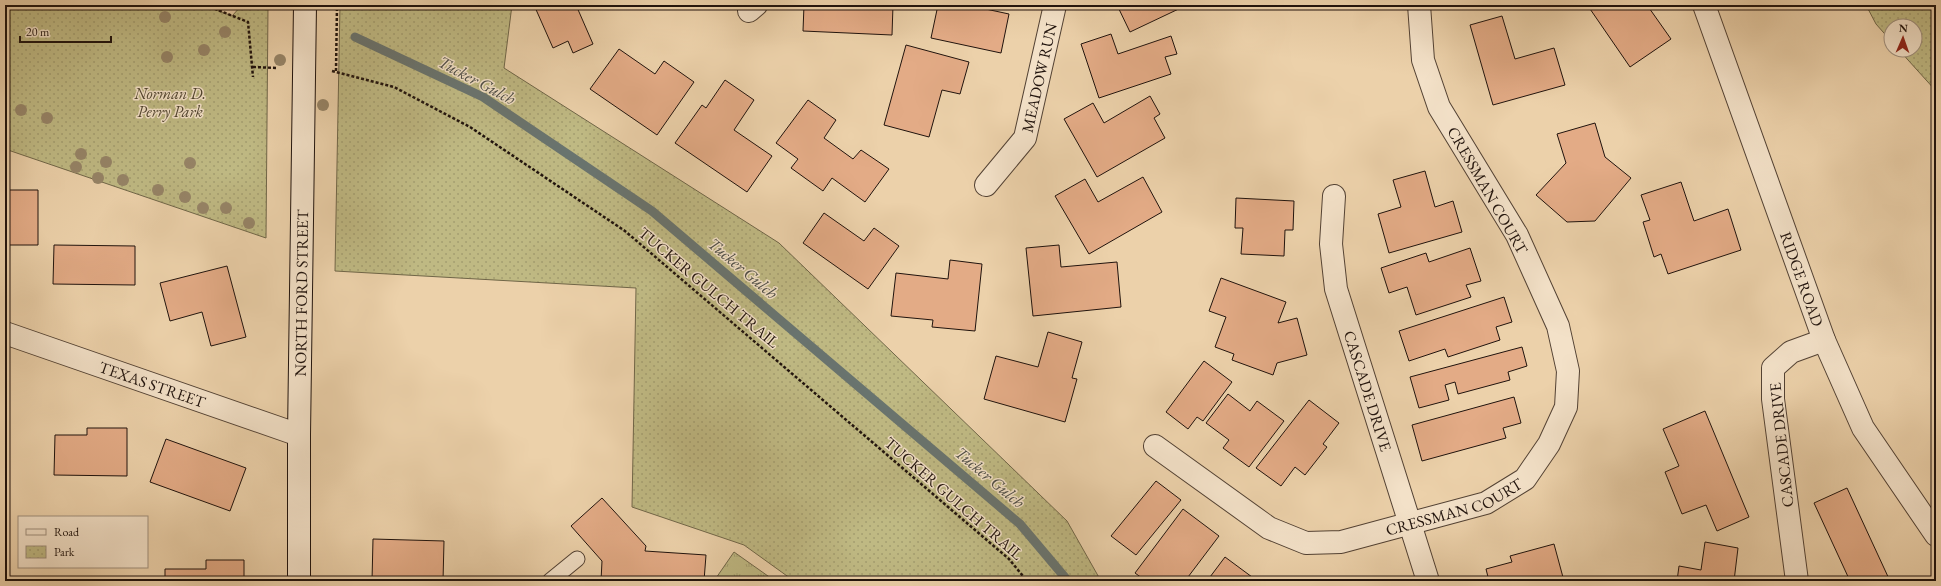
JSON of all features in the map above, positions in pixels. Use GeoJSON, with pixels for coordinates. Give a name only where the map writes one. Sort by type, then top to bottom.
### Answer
{"type":"FeatureCollection","features":[{"type":"Feature","properties":{"kind":"street","name":"NORTH FORD STREET"},"geometry":{"type":"LineString","coordinates":[[298,581],[305,5]]}},
{"type":"Feature","properties":{"kind":"street","name":"MEADOW RUN"},"geometry":{"type":"LineString","coordinates":[[986,185],[1025,138],[1055,5]]}},
{"type":"Feature","properties":{"kind":"street","name":"CRESSMAN COURT"},"geometry":{"type":"LineString","coordinates":[[1155,446],[1269,528],[1306,543],[1341,542],[1410,522],[1486,503],[1524,479],[1549,444],[1566,408],[1568,371],[1558,326],[1517,235],[1440,107],[1423,60],[1419,5]]}},
{"type":"Feature","properties":{"kind":"street","name":"RIDGE ROAD"},"geometry":{"type":"LineString","coordinates":[[1704,5],[1824,340],[1863,428],[1936,535]]}},
{"type":"Feature","properties":{"kind":"street","name":"CASCADE DRIVE"},"geometry":{"type":"LineString","coordinates":[[1334,196],[1331,244],[1336,289],[1428,581]]}},
{"type":"Feature","properties":{"kind":"street","name":"TEXAS STREET"},"geometry":{"type":"LineString","coordinates":[[5,333],[299,435]]}},
{"type":"Feature","properties":{"kind":"street","name":"CASCADE DRIVE"},"geometry":{"type":"LineString","coordinates":[[1797,581],[1772,399],[1773,368],[1791,352],[1824,340]]}},
{"type":"Feature","properties":{"kind":"lane"},"geometry":{"type":"LineString","coordinates":[[550,581],[577,559]]}},
{"type":"Feature","properties":{"kind":"path"},"geometry":{"type":"LineString","coordinates":[[205,5],[248,22],[253,77]]}},
{"type":"Feature","properties":{"kind":"path","name":"TUCKER GULCH TRAIL"},"geometry":{"type":"LineString","coordinates":[[337,5],[336,71],[394,87],[470,127],[625,231],[1009,559],[1027,581]]}},
{"type":"Feature","properties":{"kind":"green space","name":"Norman D. Perry Park"},"geometry":{"type":"Polygon","coordinates":[[[5,5],[204,5],[232,16],[242,5],[268,6],[266,238],[5,149],[5,5]]]}},
{"type":"Feature","properties":{"kind":"green space"},"geometry":{"type":"Polygon","coordinates":[[[340,5],[512,5],[504,68],[779,243],[1067,521],[1101,581],[794,581],[744,545],[632,507],[636,288],[335,271],[340,5]]]}},
{"type":"Feature","properties":{"kind":"green space"},"geometry":{"type":"Polygon","coordinates":[[[1866,5],[1936,5],[1936,91],[1906,58],[1923,58],[1923,18],[1883,18],[1883,32],[1876,24],[1866,5]]]}},
{"type":"Feature","properties":{"kind":"green space"},"geometry":{"type":"Polygon","coordinates":[[[734,552],[775,581],[714,581],[734,552]]]}},
{"type":"Feature","properties":{"kind":"building"},"geometry":{"type":"Polygon","coordinates":[[[534,5],[576,5],[593,44],[573,53],[568,41],[553,48],[534,5]]]}},
{"type":"Feature","properties":{"kind":"building"},"geometry":{"type":"Polygon","coordinates":[[[804,5],[893,5],[892,35],[803,31],[804,5]]]}},
{"type":"Feature","properties":{"kind":"building"},"geometry":{"type":"Polygon","coordinates":[[[938,5],[967,5],[1009,14],[1001,53],[931,38],[938,5]]]}},
{"type":"Feature","properties":{"kind":"building"},"geometry":{"type":"Polygon","coordinates":[[[1117,5],[1187,5],[1130,32],[1117,5]]]}},
{"type":"Feature","properties":{"kind":"building"},"geometry":{"type":"Polygon","coordinates":[[[1647,5],[1671,39],[1630,67],[1588,6],[1647,5]]]}},
{"type":"Feature","properties":{"kind":"building"},"geometry":{"type":"Polygon","coordinates":[[[1502,16],[1515,59],[1554,48],[1565,85],[1493,105],[1470,25],[1502,16]]]}},
{"type":"Feature","properties":{"kind":"building"},"geometry":{"type":"Polygon","coordinates":[[[1111,34],[1118,54],[1171,36],[1177,54],[1165,57],[1171,74],[1099,98],[1081,44],[1111,34]]]}},
{"type":"Feature","properties":{"kind":"building"},"geometry":{"type":"Polygon","coordinates":[[[906,45],[969,62],[960,94],[942,90],[929,137],[884,125],[906,45]]]}},
{"type":"Feature","properties":{"kind":"building"},"geometry":{"type":"Polygon","coordinates":[[[619,49],[655,74],[664,61],[694,82],[657,135],[590,89],[619,49]]]}},
{"type":"Feature","properties":{"kind":"building"},"geometry":{"type":"Polygon","coordinates":[[[725,80],[754,100],[734,130],[772,156],[747,192],[675,143],[702,105],[706,108],[725,80]]]}},
{"type":"Feature","properties":{"kind":"building"},"geometry":{"type":"Polygon","coordinates":[[[1150,96],[1160,114],[1154,118],[1165,138],[1097,177],[1064,119],[1093,103],[1104,123],[1150,96]]]}},
{"type":"Feature","properties":{"kind":"building"},"geometry":{"type":"Polygon","coordinates":[[[808,100],[836,120],[824,138],[853,159],[861,150],[889,169],[865,202],[832,178],[823,191],[791,168],[798,159],[776,143],[808,100]]]}},
{"type":"Feature","properties":{"kind":"building"},"geometry":{"type":"Polygon","coordinates":[[[1595,123],[1605,157],[1631,178],[1595,221],[1567,222],[1536,195],[1566,163],[1557,134],[1595,123]]]}},
{"type":"Feature","properties":{"kind":"building"},"geometry":{"type":"Polygon","coordinates":[[[1425,171],[1435,207],[1453,201],[1462,232],[1389,253],[1378,214],[1401,207],[1393,180],[1425,171]]]}},
{"type":"Feature","properties":{"kind":"building"},"geometry":{"type":"Polygon","coordinates":[[[1143,177],[1162,212],[1089,254],[1055,196],[1085,179],[1098,202],[1143,177]]]}},
{"type":"Feature","properties":{"kind":"building"},"geometry":{"type":"Polygon","coordinates":[[[1681,182],[1694,221],[1728,209],[1741,250],[1668,274],[1661,254],[1654,257],[1643,222],[1650,220],[1641,195],[1681,182]]]}},
{"type":"Feature","properties":{"kind":"building"},"geometry":{"type":"Polygon","coordinates":[[[5,190],[38,190],[38,245],[5,245],[5,190]]]}},
{"type":"Feature","properties":{"kind":"building"},"geometry":{"type":"Polygon","coordinates":[[[1236,198],[1294,201],[1293,230],[1285,230],[1284,256],[1241,254],[1243,228],[1235,228],[1236,198]]]}},
{"type":"Feature","properties":{"kind":"building"},"geometry":{"type":"Polygon","coordinates":[[[824,213],[864,241],[874,228],[899,246],[868,289],[803,243],[824,213]]]}},
{"type":"Feature","properties":{"kind":"building"},"geometry":{"type":"Polygon","coordinates":[[[54,245],[135,246],[135,285],[53,284],[54,245]]]}},
{"type":"Feature","properties":{"kind":"building"},"geometry":{"type":"Polygon","coordinates":[[[1059,245],[1061,267],[1117,262],[1121,307],[1033,316],[1026,248],[1059,245]]]}},
{"type":"Feature","properties":{"kind":"building"},"geometry":{"type":"Polygon","coordinates":[[[1470,248],[1481,281],[1466,285],[1471,297],[1416,315],[1407,287],[1389,293],[1381,268],[1426,253],[1429,262],[1470,248]]]}},
{"type":"Feature","properties":{"kind":"building"},"geometry":{"type":"Polygon","coordinates":[[[950,260],[982,264],[975,331],[932,327],[933,320],[891,316],[896,273],[948,279],[950,260]]]}},
{"type":"Feature","properties":{"kind":"building"},"geometry":{"type":"Polygon","coordinates":[[[227,266],[246,337],[211,346],[202,312],[170,321],[160,283],[227,266]]]}},
{"type":"Feature","properties":{"kind":"building"},"geometry":{"type":"Polygon","coordinates":[[[1221,278],[1286,302],[1278,323],[1297,318],[1307,355],[1277,363],[1273,375],[1232,360],[1234,354],[1215,347],[1226,317],[1209,311],[1221,278]]]}},
{"type":"Feature","properties":{"kind":"building"},"geometry":{"type":"Polygon","coordinates":[[[1504,297],[1512,322],[1496,327],[1500,340],[1448,357],[1445,349],[1409,361],[1399,331],[1504,297]]]}},
{"type":"Feature","properties":{"kind":"building"},"geometry":{"type":"Polygon","coordinates":[[[1048,332],[1082,342],[1072,378],[1077,379],[1065,422],[984,399],[996,356],[1038,367],[1048,332]]]}},
{"type":"Feature","properties":{"kind":"building"},"geometry":{"type":"Polygon","coordinates":[[[1522,347],[1527,366],[1508,372],[1510,380],[1458,394],[1455,382],[1445,385],[1449,400],[1419,408],[1410,377],[1522,347]]]}},
{"type":"Feature","properties":{"kind":"building"},"geometry":{"type":"Polygon","coordinates":[[[1204,361],[1232,382],[1203,421],[1197,417],[1188,429],[1166,412],[1204,361]]]}},
{"type":"Feature","properties":{"kind":"building"},"geometry":{"type":"Polygon","coordinates":[[[1228,394],[1250,411],[1257,401],[1284,421],[1249,467],[1223,448],[1229,440],[1206,423],[1228,394]]]}},
{"type":"Feature","properties":{"kind":"building"},"geometry":{"type":"Polygon","coordinates":[[[1514,397],[1521,423],[1503,428],[1506,438],[1422,461],[1412,425],[1514,397]]]}},
{"type":"Feature","properties":{"kind":"building"},"geometry":{"type":"Polygon","coordinates":[[[1309,400],[1339,423],[1323,444],[1327,447],[1305,475],[1295,467],[1281,486],[1256,468],[1309,400]]]}},
{"type":"Feature","properties":{"kind":"building"},"geometry":{"type":"Polygon","coordinates":[[[1705,411],[1749,517],[1717,531],[1706,505],[1682,514],[1665,472],[1679,466],[1663,429],[1705,411]]]}},
{"type":"Feature","properties":{"kind":"building"},"geometry":{"type":"Polygon","coordinates":[[[87,428],[127,428],[127,476],[54,475],[55,435],[87,435],[87,428]]]}},
{"type":"Feature","properties":{"kind":"building"},"geometry":{"type":"Polygon","coordinates":[[[166,439],[246,468],[230,511],[150,482],[166,439]]]}},
{"type":"Feature","properties":{"kind":"building"},"geometry":{"type":"Polygon","coordinates":[[[1156,481],[1181,500],[1136,555],[1111,536],[1156,481]]]}},
{"type":"Feature","properties":{"kind":"building"},"geometry":{"type":"Polygon","coordinates":[[[1847,488],[1890,581],[1850,581],[1814,503],[1847,488]]]}},
{"type":"Feature","properties":{"kind":"building"},"geometry":{"type":"Polygon","coordinates":[[[602,498],[646,546],[645,551],[706,555],[704,581],[601,581],[602,561],[571,526],[602,498]]]}},
{"type":"Feature","properties":{"kind":"building"},"geometry":{"type":"Polygon","coordinates":[[[1183,509],[1219,536],[1185,581],[1146,581],[1135,573],[1183,509]]]}},
{"type":"Feature","properties":{"kind":"building"},"geometry":{"type":"Polygon","coordinates":[[[373,539],[444,541],[443,581],[372,581],[373,539]]]}},
{"type":"Feature","properties":{"kind":"building"},"geometry":{"type":"Polygon","coordinates":[[[1705,542],[1738,548],[1734,581],[1677,581],[1679,566],[1701,570],[1705,542]]]}},
{"type":"Feature","properties":{"kind":"building"},"geometry":{"type":"Polygon","coordinates":[[[1554,544],[1564,581],[1489,581],[1486,569],[1512,562],[1510,556],[1554,544]]]}},
{"type":"Feature","properties":{"kind":"building"},"geometry":{"type":"Polygon","coordinates":[[[1225,557],[1252,577],[1249,581],[1207,581],[1225,557]]]}},
{"type":"Feature","properties":{"kind":"building"},"geometry":{"type":"Polygon","coordinates":[[[206,560],[244,560],[244,581],[165,581],[165,569],[206,569],[206,560]]]}},
{"type":"Feature","properties":{"kind":"waterway","name":"Tucker Gulch"},"geometry":{"type":"LineString","coordinates":[[355,37],[483,97],[652,211],[1020,524],[1068,581]]}}]}
